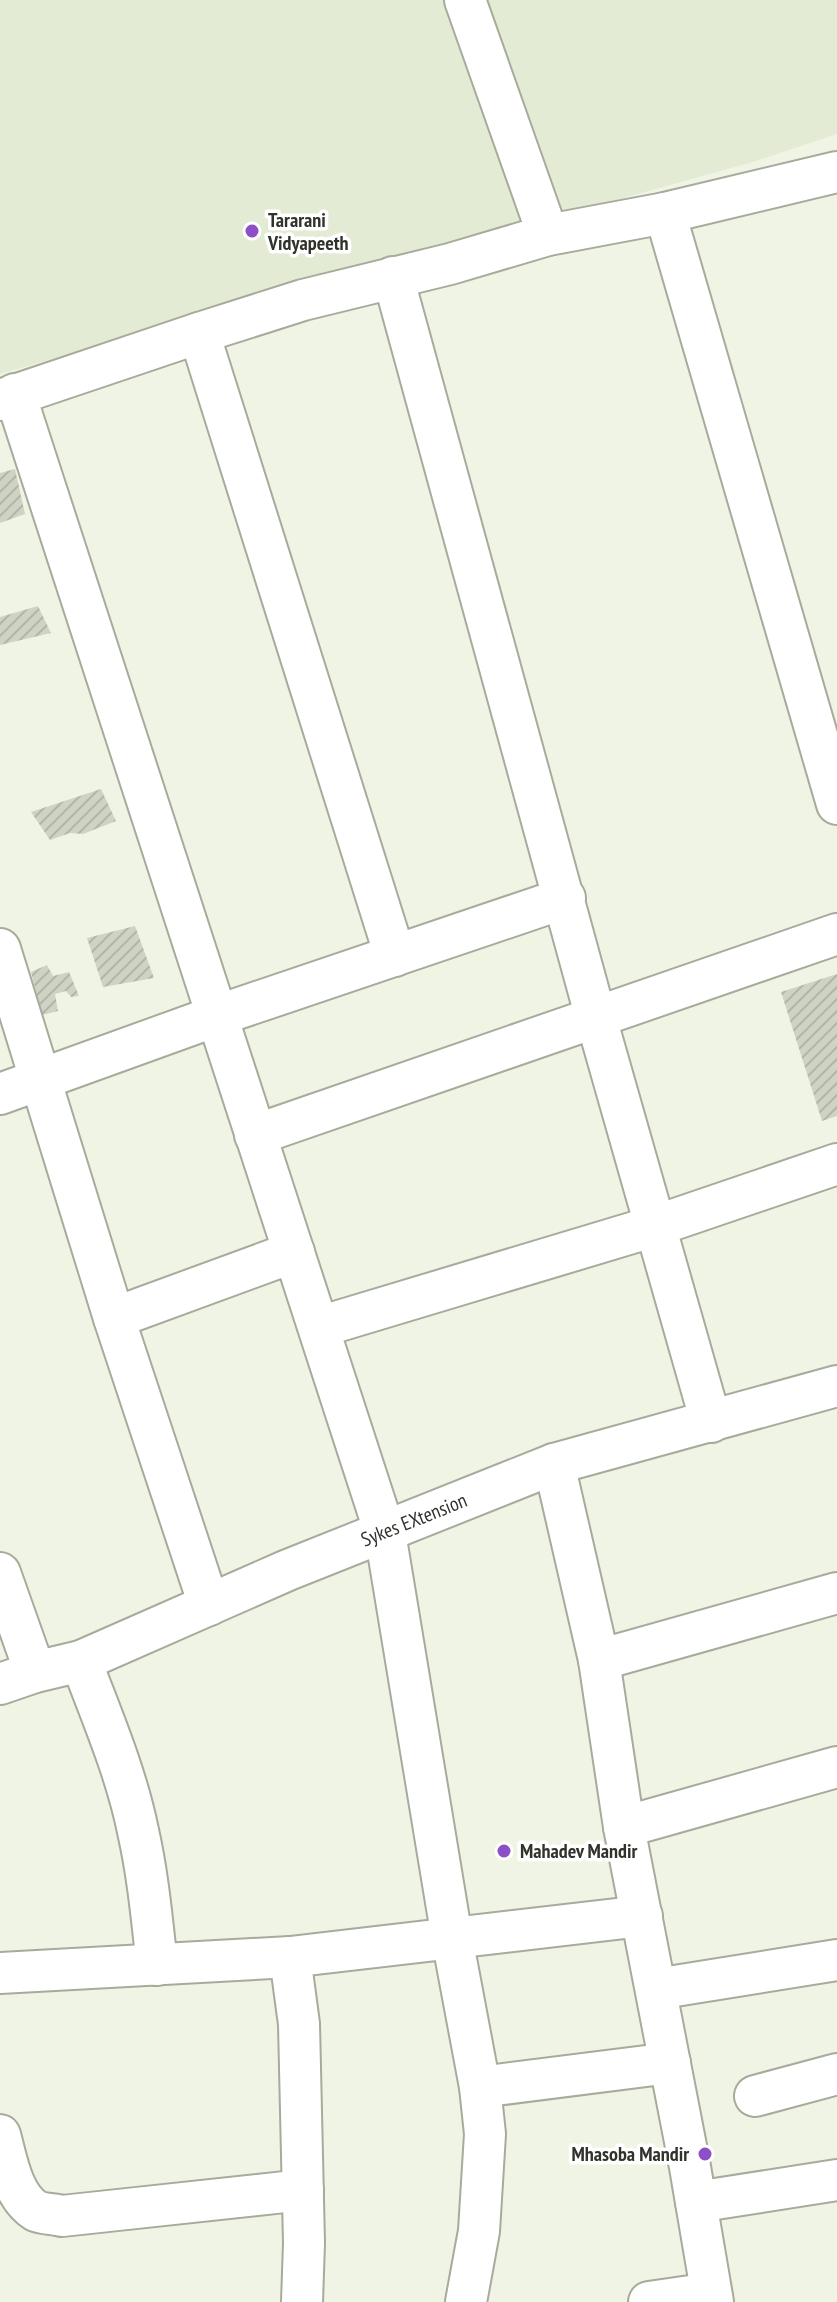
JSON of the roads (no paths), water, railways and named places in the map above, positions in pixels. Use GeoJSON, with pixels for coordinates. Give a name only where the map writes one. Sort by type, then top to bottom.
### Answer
{"type":"FeatureCollection","features":[{"type":"Feature","properties":{"kind":"street"},"geometry":{"type":"LineString","coordinates":[[465,0],[548,235]]}},
{"type":"Feature","properties":{"kind":"street"},"geometry":{"type":"LineString","coordinates":[[466,2302],[479,2231],[485,2134],[480,2087],[452,1938],[385,1533],[216,1016],[8,397],[303,300],[450,264],[548,235],[665,213],[837,172]]}},
{"type":"Feature","properties":{"kind":"street"},"geometry":{"type":"LineString","coordinates":[[665,213],[822,692],[837,804]]}},
{"type":"Feature","properties":{"kind":"street"},"geometry":{"type":"LineString","coordinates":[[393,277],[596,1018],[711,1422]]}},
{"type":"Feature","properties":{"kind":"street"},"geometry":{"type":"LineString","coordinates":[[199,333],[395,956]]}},
{"type":"Feature","properties":{"kind":"street"},"geometry":{"type":"LineString","coordinates":[[0,1094],[216,1016],[565,898]]}},
{"type":"Feature","properties":{"kind":"street"},"geometry":{"type":"LineString","coordinates":[[255,1135],[837,934]]}},
{"type":"Feature","properties":{"kind":"street"},"geometry":{"type":"LineString","coordinates":[[0,949],[114,1318],[209,1605]]}},
{"type":"Feature","properties":{"kind":"street"},"geometry":{"type":"LineString","coordinates":[[319,1327],[655,1226],[837,1164]]}},
{"type":"Feature","properties":{"kind":"street"},"geometry":{"type":"LineString","coordinates":[[114,1318],[294,1252]]}},
{"type":"Feature","properties":{"kind":"street","name":"Sykes EXtension"},"geometry":{"type":"LineString","coordinates":[[18,1678],[81,1661],[288,1570],[554,1464],[837,1386]]}},
{"type":"Feature","properties":{"kind":"street"},"geometry":{"type":"LineString","coordinates":[[554,1464],[599,1660],[624,1827],[712,2297],[649,2302]]}},
{"type":"Feature","properties":{"kind":"street"},"geometry":{"type":"LineString","coordinates":[[0,1573],[18,1678]]}},
{"type":"Feature","properties":{"kind":"street"},"geometry":{"type":"LineString","coordinates":[[599,1660],[837,1593]]}},
{"type":"Feature","properties":{"kind":"street"},"geometry":{"type":"LineString","coordinates":[[81,1661],[121,1768],[138,1830],[157,1965]]}},
{"type":"Feature","properties":{"kind":"street"},"geometry":{"type":"LineString","coordinates":[[624,1827],[837,1767]]}},
{"type":"Feature","properties":{"kind":"street"},"geometry":{"type":"LineString","coordinates":[[0,1973],[290,1957],[642,1916]]}},
{"type":"Feature","properties":{"kind":"street"},"geometry":{"type":"LineString","coordinates":[[290,1957],[299,2024],[304,2243],[302,2302]]}},
{"type":"Feature","properties":{"kind":"street"},"geometry":{"type":"LineString","coordinates":[[656,1989],[837,1960]]}},
{"type":"Feature","properties":{"kind":"street"},"geometry":{"type":"LineString","coordinates":[[480,2087],[670,2063]]}},
{"type":"Feature","properties":{"kind":"street"},"geometry":{"type":"LineString","coordinates":[[755,2096],[837,2074]]}},
{"type":"Feature","properties":{"kind":"street"},"geometry":{"type":"LineString","coordinates":[[0,2135],[12,2179],[38,2212],[62,2216],[303,2190]]}},
{"type":"Feature","properties":{"kind":"street"},"geometry":{"type":"LineString","coordinates":[[696,2202],[837,2180]]}},
{"type":"Feature","properties":{"kind":"place","name":"Tararani Vidyapeeth"},"geometry":{"type":"Point","coordinates":[252,231]}},
{"type":"Feature","properties":{"kind":"place","name":"Mahadev Mandir"},"geometry":{"type":"Point","coordinates":[504,1851]}},
{"type":"Feature","properties":{"kind":"place","name":"Mhasoba Mandir"},"geometry":{"type":"Point","coordinates":[705,2154]}}]}
